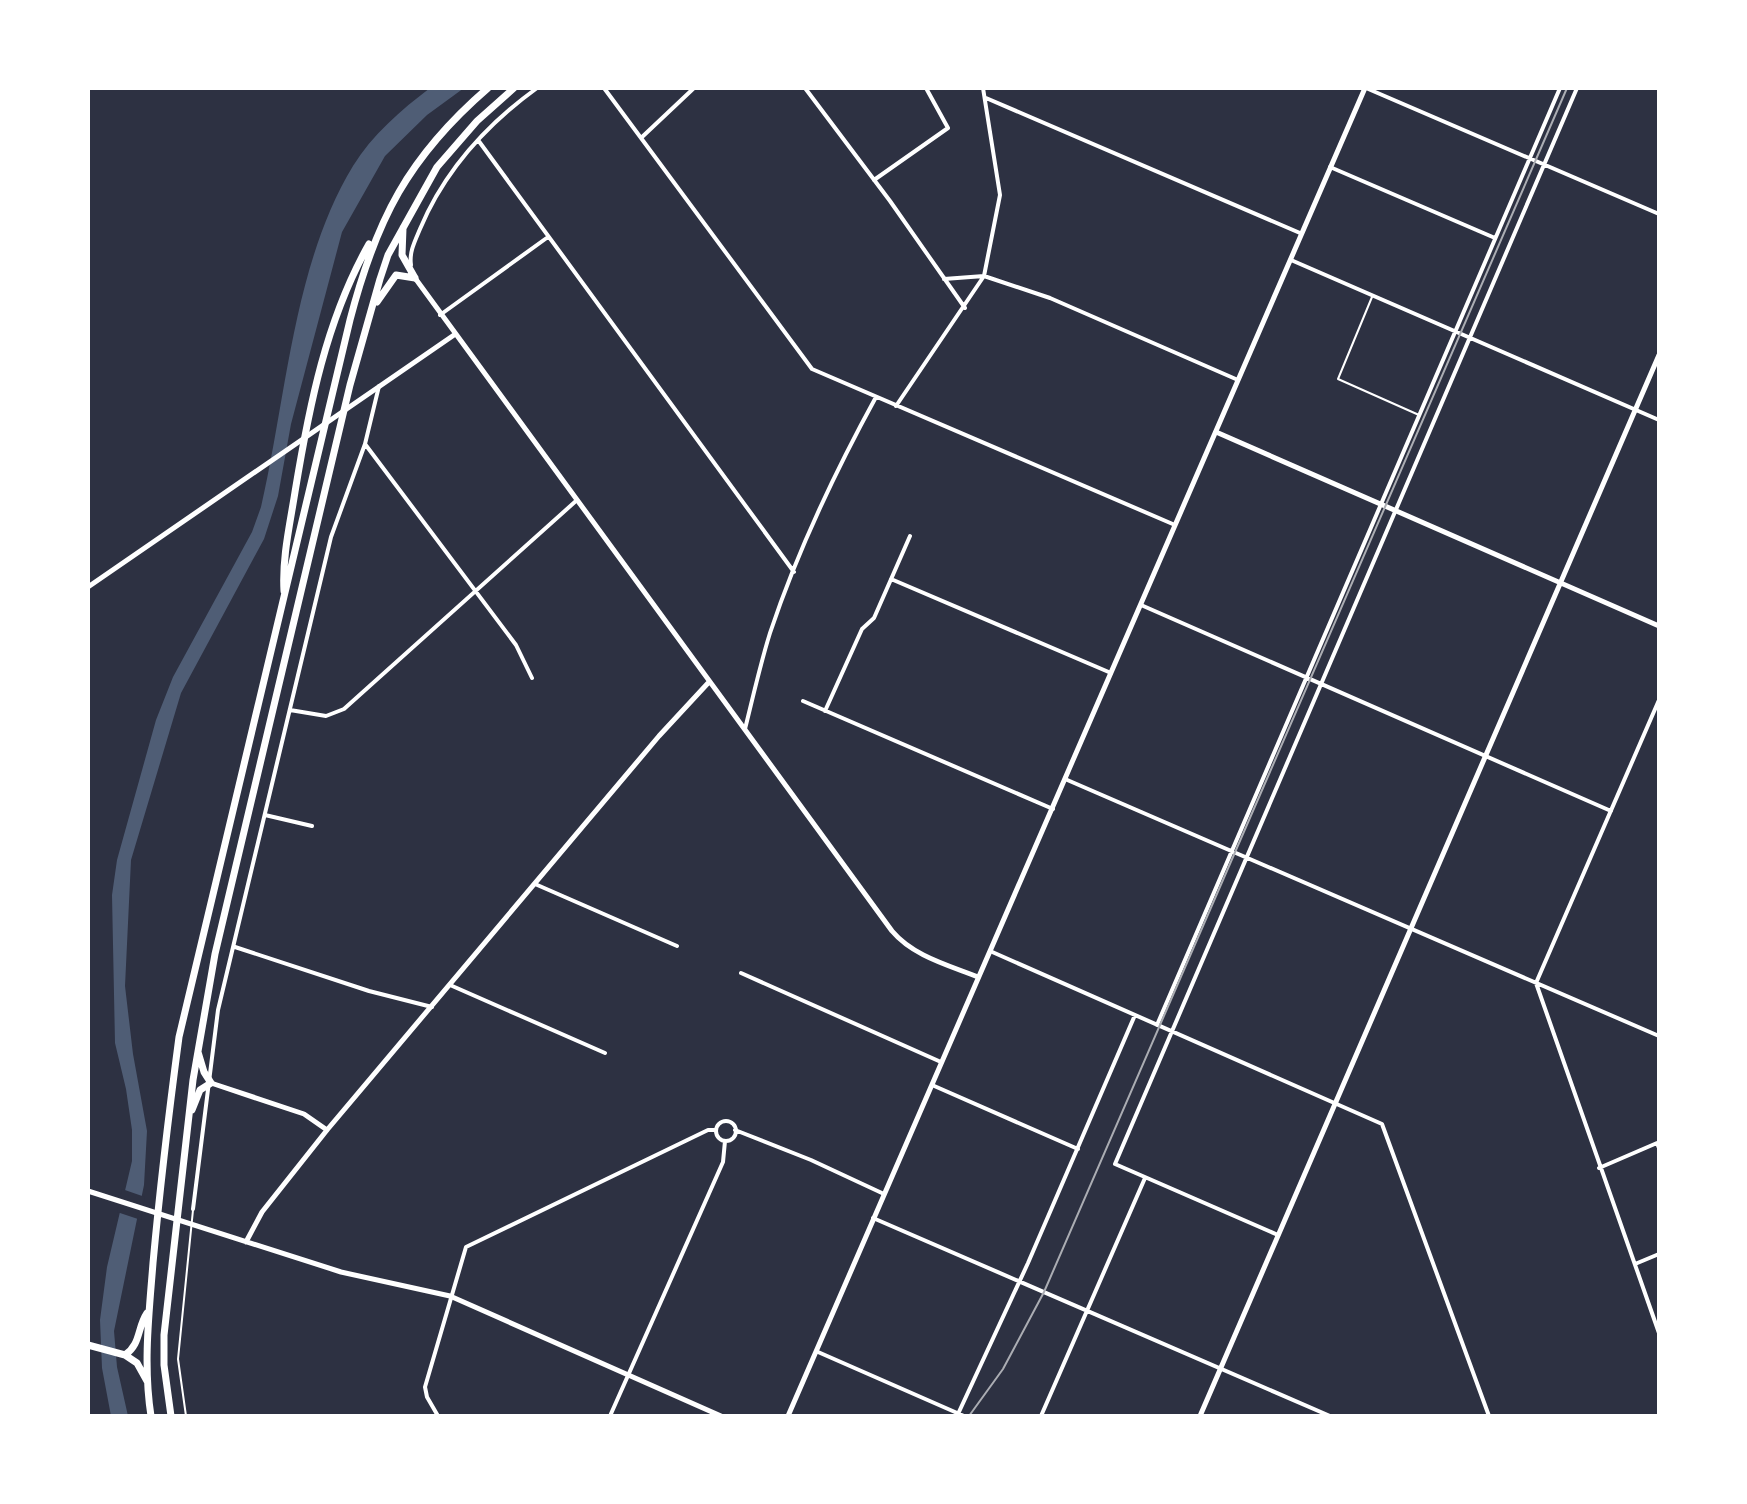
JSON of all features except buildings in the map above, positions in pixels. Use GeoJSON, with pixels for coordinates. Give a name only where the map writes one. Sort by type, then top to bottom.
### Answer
{"type":"FeatureCollection","features":[{"type":"Feature","properties":{"kind":"highway"},"geometry":{"type":"LineString","coordinates":[[284,598],[283,575],[308,412],[340,306],[395,196],[429,147],[488,88]]}},
{"type":"Feature","properties":{"kind":"highway"},"geometry":{"type":"LineString","coordinates":[[171,1416],[164,1365],[164,1335],[198,1050],[215,954],[350,385],[388,255],[437,167],[477,121],[514,88]]}},
{"type":"Feature","properties":{"kind":"highway"},"geometry":{"type":"LineString","coordinates":[[151,1416],[147,1381],[149,1311],[166,1133],[179,1037],[355,299],[380,225]]}},
{"type":"Feature","properties":{"kind":"highway"},"geometry":{"type":"LineString","coordinates":[[403,228],[402,255],[415,278]]}},
{"type":"Feature","properties":{"kind":"highway"},"geometry":{"type":"LineString","coordinates":[[371,310],[396,275],[415,278]]}},
{"type":"Feature","properties":{"kind":"highway"},"geometry":{"type":"LineString","coordinates":[[188,1119],[200,1090],[211,1083],[204,1072],[198,1050]]}},
{"type":"Feature","properties":{"kind":"highway"},"geometry":{"type":"LineString","coordinates":[[125,1355],[138,1343],[140,1323],[149,1311]]}},
{"type":"Feature","properties":{"kind":"highway"},"geometry":{"type":"LineString","coordinates":[[88,1345],[125,1355],[137,1363],[147,1381]]}},
{"type":"Feature","properties":{"kind":"street"},"geometry":{"type":"LineString","coordinates":[[537,88],[478,140],[446,178],[428,211],[410,259],[415,278],[903,944],[978,977]]}},
{"type":"Feature","properties":{"kind":"street"},"geometry":{"type":"LineString","coordinates":[[604,88],[808,366],[1175,525]]}},
{"type":"Feature","properties":{"kind":"street"},"geometry":{"type":"LineString","coordinates":[[641,138],[694,88]]}},
{"type":"Feature","properties":{"kind":"street"},"geometry":{"type":"LineString","coordinates":[[805,88],[965,308]]}},
{"type":"Feature","properties":{"kind":"street"},"geometry":{"type":"LineString","coordinates":[[874,180],[948,128],[926,88]]}},
{"type":"Feature","properties":{"kind":"street"},"geometry":{"type":"LineString","coordinates":[[896,406],[984,276],[1000,195],[983,88]]}},
{"type":"Feature","properties":{"kind":"street"},"geometry":{"type":"LineString","coordinates":[[788,1416],[1300,233],[1366,88],[1659,214]]}},
{"type":"Feature","properties":{"kind":"street"},"geometry":{"type":"LineString","coordinates":[[1157,1025],[1560,88]]}},
{"type":"Feature","properties":{"kind":"street"},"geometry":{"type":"LineString","coordinates":[[1278,1235],[1115,1164],[1577,88]]}},
{"type":"Feature","properties":{"kind":"street"},"geometry":{"type":"LineString","coordinates":[[985,98],[1300,233]]}},
{"type":"Feature","properties":{"kind":"street"},"geometry":{"type":"LineString","coordinates":[[478,140],[794,572]]}},
{"type":"Feature","properties":{"kind":"street"},"geometry":{"type":"LineString","coordinates":[[1330,167],[1495,238]]}},
{"type":"Feature","properties":{"kind":"street"},"geometry":{"type":"LineString","coordinates":[[440,315],[548,237]]}},
{"type":"Feature","properties":{"kind":"street"},"geometry":{"type":"LineString","coordinates":[[1289,259],[1659,420]]}},
{"type":"Feature","properties":{"kind":"street"},"geometry":{"type":"LineString","coordinates":[[944,279],[984,276],[1050,298],[1238,380]]}},
{"type":"Feature","properties":{"kind":"street"},"geometry":{"type":"LineString","coordinates":[[88,587],[454,335]]}},
{"type":"Feature","properties":{"kind":"street"},"geometry":{"type":"LineString","coordinates":[[1200,1416],[1659,355]]}},
{"type":"Feature","properties":{"kind":"street"},"geometry":{"type":"LineString","coordinates":[[193,1209],[218,1010],[331,537],[365,444],[379,386]]}},
{"type":"Feature","properties":{"kind":"street"},"geometry":{"type":"LineString","coordinates":[[745,729],[771,632],[794,572],[836,472],[876,397]]}},
{"type":"Feature","properties":{"kind":"street"},"geometry":{"type":"LineString","coordinates":[[1216,432],[1659,626]]}},
{"type":"Feature","properties":{"kind":"street"},"geometry":{"type":"LineString","coordinates":[[365,444],[516,645],[532,678]]}},
{"type":"Feature","properties":{"kind":"street"},"geometry":{"type":"LineString","coordinates":[[290,710],[326,716],[344,709],[577,500]]}},
{"type":"Feature","properties":{"kind":"street"},"geometry":{"type":"LineString","coordinates":[[825,711],[862,629],[874,618],[910,536]]}},
{"type":"Feature","properties":{"kind":"street"},"geometry":{"type":"LineString","coordinates":[[891,579],[1111,673]]}},
{"type":"Feature","properties":{"kind":"street"},"geometry":{"type":"LineString","coordinates":[[1141,605],[1611,811]]}},
{"type":"Feature","properties":{"kind":"street"},"geometry":{"type":"LineString","coordinates":[[246,1242],[262,1212],[327,1130],[659,736],[709,682]]}},
{"type":"Feature","properties":{"kind":"street"},"geometry":{"type":"LineString","coordinates":[[1659,700],[1536,983],[1659,1333]]}},
{"type":"Feature","properties":{"kind":"street"},"geometry":{"type":"LineString","coordinates":[[803,701],[1053,809]]}},
{"type":"Feature","properties":{"kind":"street"},"geometry":{"type":"LineString","coordinates":[[1065,779],[1659,1036]]}},
{"type":"Feature","properties":{"kind":"street"},"geometry":{"type":"LineString","coordinates":[[265,815],[312,826]]}},
{"type":"Feature","properties":{"kind":"street"},"geometry":{"type":"LineString","coordinates":[[535,884],[677,946]]}},
{"type":"Feature","properties":{"kind":"street"},"geometry":{"type":"LineString","coordinates":[[235,947],[369,991],[432,1007]]}},
{"type":"Feature","properties":{"kind":"street"},"geometry":{"type":"LineString","coordinates":[[990,951],[1382,1124],[1489,1416]]}},
{"type":"Feature","properties":{"kind":"street"},"geometry":{"type":"LineString","coordinates":[[741,973],[941,1062]]}},
{"type":"Feature","properties":{"kind":"street"},"geometry":{"type":"LineString","coordinates":[[450,985],[605,1053]]}},
{"type":"Feature","properties":{"kind":"street"},"geometry":{"type":"LineString","coordinates":[[818,1352],[961,1415],[1135,1015]]}},
{"type":"Feature","properties":{"kind":"street"},"geometry":{"type":"LineString","coordinates":[[211,1083],[304,1114],[327,1130]]}},
{"type":"Feature","properties":{"kind":"street"},"geometry":{"type":"LineString","coordinates":[[932,1085],[1078,1149]]}},
{"type":"Feature","properties":{"kind":"street"},"geometry":{"type":"LineString","coordinates":[[725,1122],[732,1124],[735,1130],[733,1138],[725,1141],[717,1136],[716,1130],[719,1124],[725,1122]]}},
{"type":"Feature","properties":{"kind":"street"},"geometry":{"type":"LineString","coordinates":[[438,1416],[425,1387],[466,1247],[708,1130],[716,1130]]}},
{"type":"Feature","properties":{"kind":"street"},"geometry":{"type":"LineString","coordinates":[[735,1130],[811,1160],[884,1194]]}},
{"type":"Feature","properties":{"kind":"street"},"geometry":{"type":"LineString","coordinates":[[610,1416],[723,1162],[725,1141]]}},
{"type":"Feature","properties":{"kind":"street"},"geometry":{"type":"LineString","coordinates":[[1599,1168],[1657,1143],[1659,1148]]}},
{"type":"Feature","properties":{"kind":"street"},"geometry":{"type":"LineString","coordinates":[[1041,1416],[1145,1178]]}},
{"type":"Feature","properties":{"kind":"street"},"geometry":{"type":"LineString","coordinates":[[88,1191],[341,1272],[450,1296],[721,1416]]}},
{"type":"Feature","properties":{"kind":"street"},"geometry":{"type":"LineString","coordinates":[[873,1218],[1330,1416]]}},
{"type":"Feature","properties":{"kind":"street"},"geometry":{"type":"LineString","coordinates":[[1634,1264],[1659,1254]]}},
{"type":"Feature","properties":{"kind":"lane"},"geometry":{"type":"LineString","coordinates":[[1373,296],[1338,379],[1419,415]]}},
{"type":"Feature","properties":{"kind":"lane"},"geometry":{"type":"LineString","coordinates":[[186,1416],[178,1359],[193,1209]]}},
{"type":"Feature","properties":{"kind":"water"},"geometry":{"type":"Polygon","coordinates":[[[430,88],[464,88],[427,115],[385,156],[342,232],[291,424],[278,496],[264,539],[181,693],[131,860],[125,986],[147,1131],[144,1185],[114,1331],[117,1367],[128,1416],[111,1416],[102,1368],[100,1320],[107,1267],[132,1161],[132,1130],[115,1043],[112,895],[117,860],[156,720],[173,677],[252,532],[261,507],[304,288],[333,204],[353,166],[378,133],[430,88]]]}},
{"type":"Feature","properties":{"kind":"pier"},"geometry":{"type":"Polygon","coordinates":[[[122,1189],[145,1197],[141,1220],[117,1212],[122,1189]]]}},
{"type":"Feature","properties":{"kind":"tram line"},"geometry":{"type":"LineString","coordinates":[[969,1416],[1003,1369],[1044,1292],[1567,88]]}}]}
